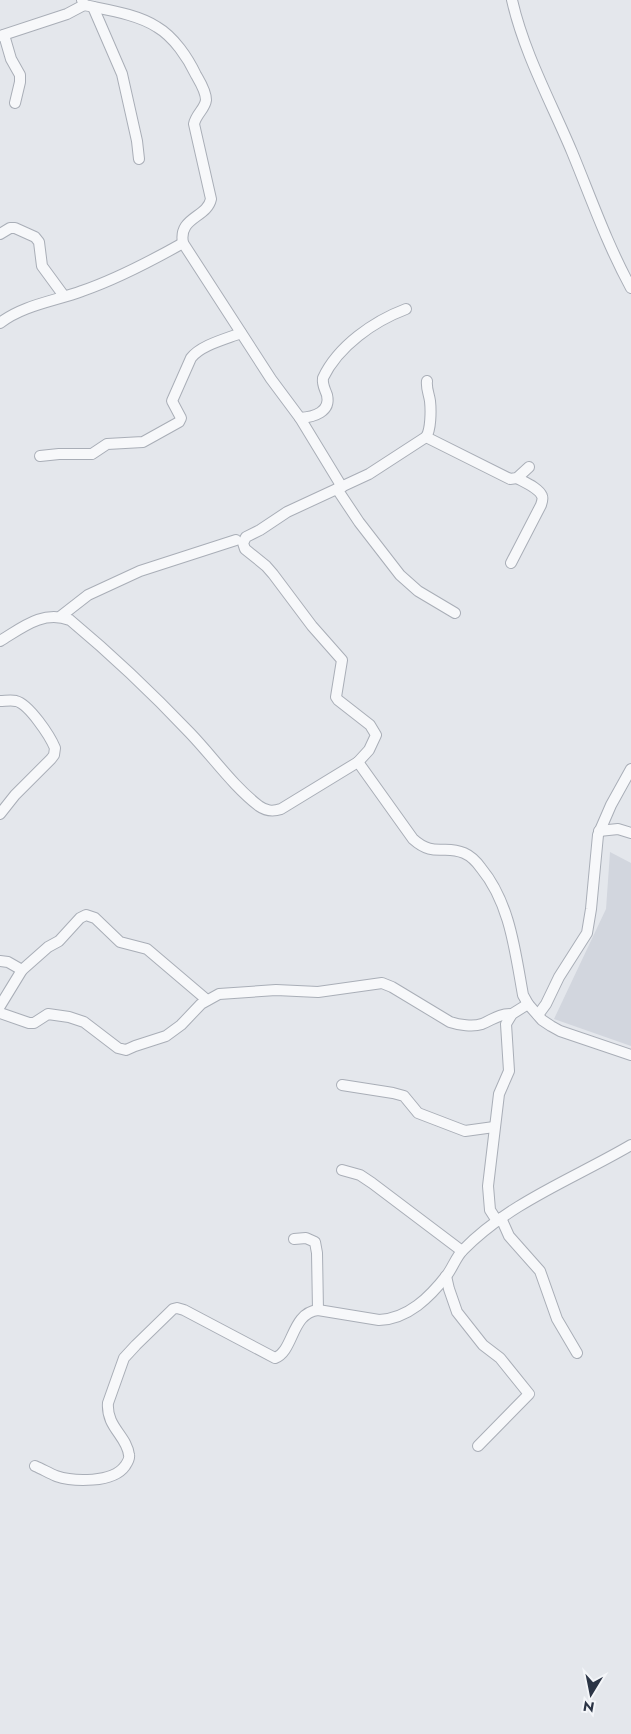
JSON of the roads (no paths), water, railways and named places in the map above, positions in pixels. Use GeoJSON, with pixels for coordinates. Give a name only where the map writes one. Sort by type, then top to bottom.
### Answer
{"type":"FeatureCollection","features":[{"type":"Feature","properties":{"kind":"street"},"geometry":{"type":"LineString","coordinates":[[512,0],[516,18],[540,81],[572,152],[607,242],[631,288]]}},
{"type":"Feature","properties":{"kind":"street"},"geometry":{"type":"LineString","coordinates":[[86,4],[122,74],[137,140],[139,159]]}},
{"type":"Feature","properties":{"kind":"street"},"geometry":{"type":"LineString","coordinates":[[15,104],[20,78],[2,36],[67,14],[86,4],[145,21],[162,30],[191,64],[202,86],[206,100],[194,124],[211,198],[208,206],[186,225],[183,233],[183,243],[271,379],[300,418],[359,522],[400,575],[418,591],[455,613]]}},
{"type":"Feature","properties":{"kind":"street"},"geometry":{"type":"LineString","coordinates":[[0,234],[10,228],[15,228],[35,237],[38,242],[42,266],[64,296]]}},
{"type":"Feature","properties":{"kind":"street"},"geometry":{"type":"LineString","coordinates":[[0,323],[18,312],[98,284],[152,261],[183,243]]}},
{"type":"Feature","properties":{"kind":"street"},"geometry":{"type":"LineString","coordinates":[[300,418],[317,415],[326,408],[328,403],[323,378],[344,349],[380,320],[406,309]]}},
{"type":"Feature","properties":{"kind":"street"},"geometry":{"type":"LineString","coordinates":[[40,456],[92,454],[107,444],[143,442],[180,422],[181,418],[172,401],[191,358],[203,348],[241,333]]}},
{"type":"Feature","properties":{"kind":"street"},"geometry":{"type":"LineString","coordinates":[[0,641],[34,621],[45,617],[61,616],[70,620],[138,681],[190,733],[246,795],[263,808],[274,811],[281,809],[358,762],[369,750],[376,735],[370,725],[336,697],[342,660],[312,626],[273,574],[248,552],[243,545],[244,540],[286,512],[340,488],[380,467],[426,437],[430,429],[431,403],[427,381]]}},
{"type":"Feature","properties":{"kind":"street"},"geometry":{"type":"LineString","coordinates":[[426,437],[508,478],[517,478],[530,467]]}},
{"type":"Feature","properties":{"kind":"street"},"geometry":{"type":"LineString","coordinates":[[510,563],[542,499],[541,494],[517,478]]}},
{"type":"Feature","properties":{"kind":"street"},"geometry":{"type":"LineString","coordinates":[[61,616],[88,595],[140,571],[236,540]]}},
{"type":"Feature","properties":{"kind":"street"},"geometry":{"type":"LineString","coordinates":[[0,701],[16,701],[27,707],[55,748],[51,759],[15,795],[0,814]]}},
{"type":"Feature","properties":{"kind":"street"},"geometry":{"type":"LineString","coordinates":[[358,762],[418,844],[434,851],[463,852],[473,858],[490,878],[501,899],[509,922],[523,995],[538,1015],[560,1032],[631,1055]]}},
{"type":"Feature","properties":{"kind":"street"},"geometry":{"type":"LineString","coordinates":[[538,1015],[549,1000],[559,977],[587,933],[600,831],[631,769]]}},
{"type":"Feature","properties":{"kind":"street"},"geometry":{"type":"LineString","coordinates":[[600,831],[618,828],[631,834]]}},
{"type":"Feature","properties":{"kind":"street"},"geometry":{"type":"LineString","coordinates":[[0,1006],[22,970],[48,947],[59,941],[80,918],[89,916],[95,918],[120,942],[147,949],[207,1000]]}},
{"type":"Feature","properties":{"kind":"street"},"geometry":{"type":"LineString","coordinates":[[0,961],[8,962],[22,970]]}},
{"type":"Feature","properties":{"kind":"street"},"geometry":{"type":"LineString","coordinates":[[0,1013],[29,1024],[48,1014],[69,1017],[84,1022],[118,1048],[126,1050],[166,1036],[181,1025],[207,1000],[224,993],[276,990],[318,992],[382,984],[392,987],[450,1022],[458,1024],[478,1024],[499,1015],[512,1014]]}},
{"type":"Feature","properties":{"kind":"street"},"geometry":{"type":"LineString","coordinates":[[528,1004],[512,1014],[506,1024],[509,1071],[499,1094],[494,1128],[488,1186],[490,1210],[499,1219],[509,1236],[540,1271],[558,1319],[577,1353]]}},
{"type":"Feature","properties":{"kind":"street"},"geometry":{"type":"LineString","coordinates":[[342,1085],[404,1096],[418,1113],[465,1131],[494,1128]]}},
{"type":"Feature","properties":{"kind":"street"},"geometry":{"type":"LineString","coordinates":[[35,1466],[57,1476],[79,1479],[102,1480],[114,1476],[122,1470],[130,1456],[112,1423],[107,1410],[108,1403],[124,1358],[173,1309],[184,1310],[275,1358],[282,1353],[302,1317],[310,1311],[318,1310],[379,1320],[390,1319],[412,1310],[426,1298],[446,1276],[462,1251],[499,1219],[545,1191],[631,1145]]}},
{"type":"Feature","properties":{"kind":"street"},"geometry":{"type":"LineString","coordinates":[[342,1170],[366,1179],[462,1251]]}},
{"type":"Feature","properties":{"kind":"street"},"geometry":{"type":"LineString","coordinates":[[294,1239],[306,1238],[315,1242],[317,1253],[318,1310]]}},
{"type":"Feature","properties":{"kind":"street"},"geometry":{"type":"LineString","coordinates":[[446,1276],[457,1312],[483,1344],[500,1358],[529,1394],[478,1446]]}}]}
